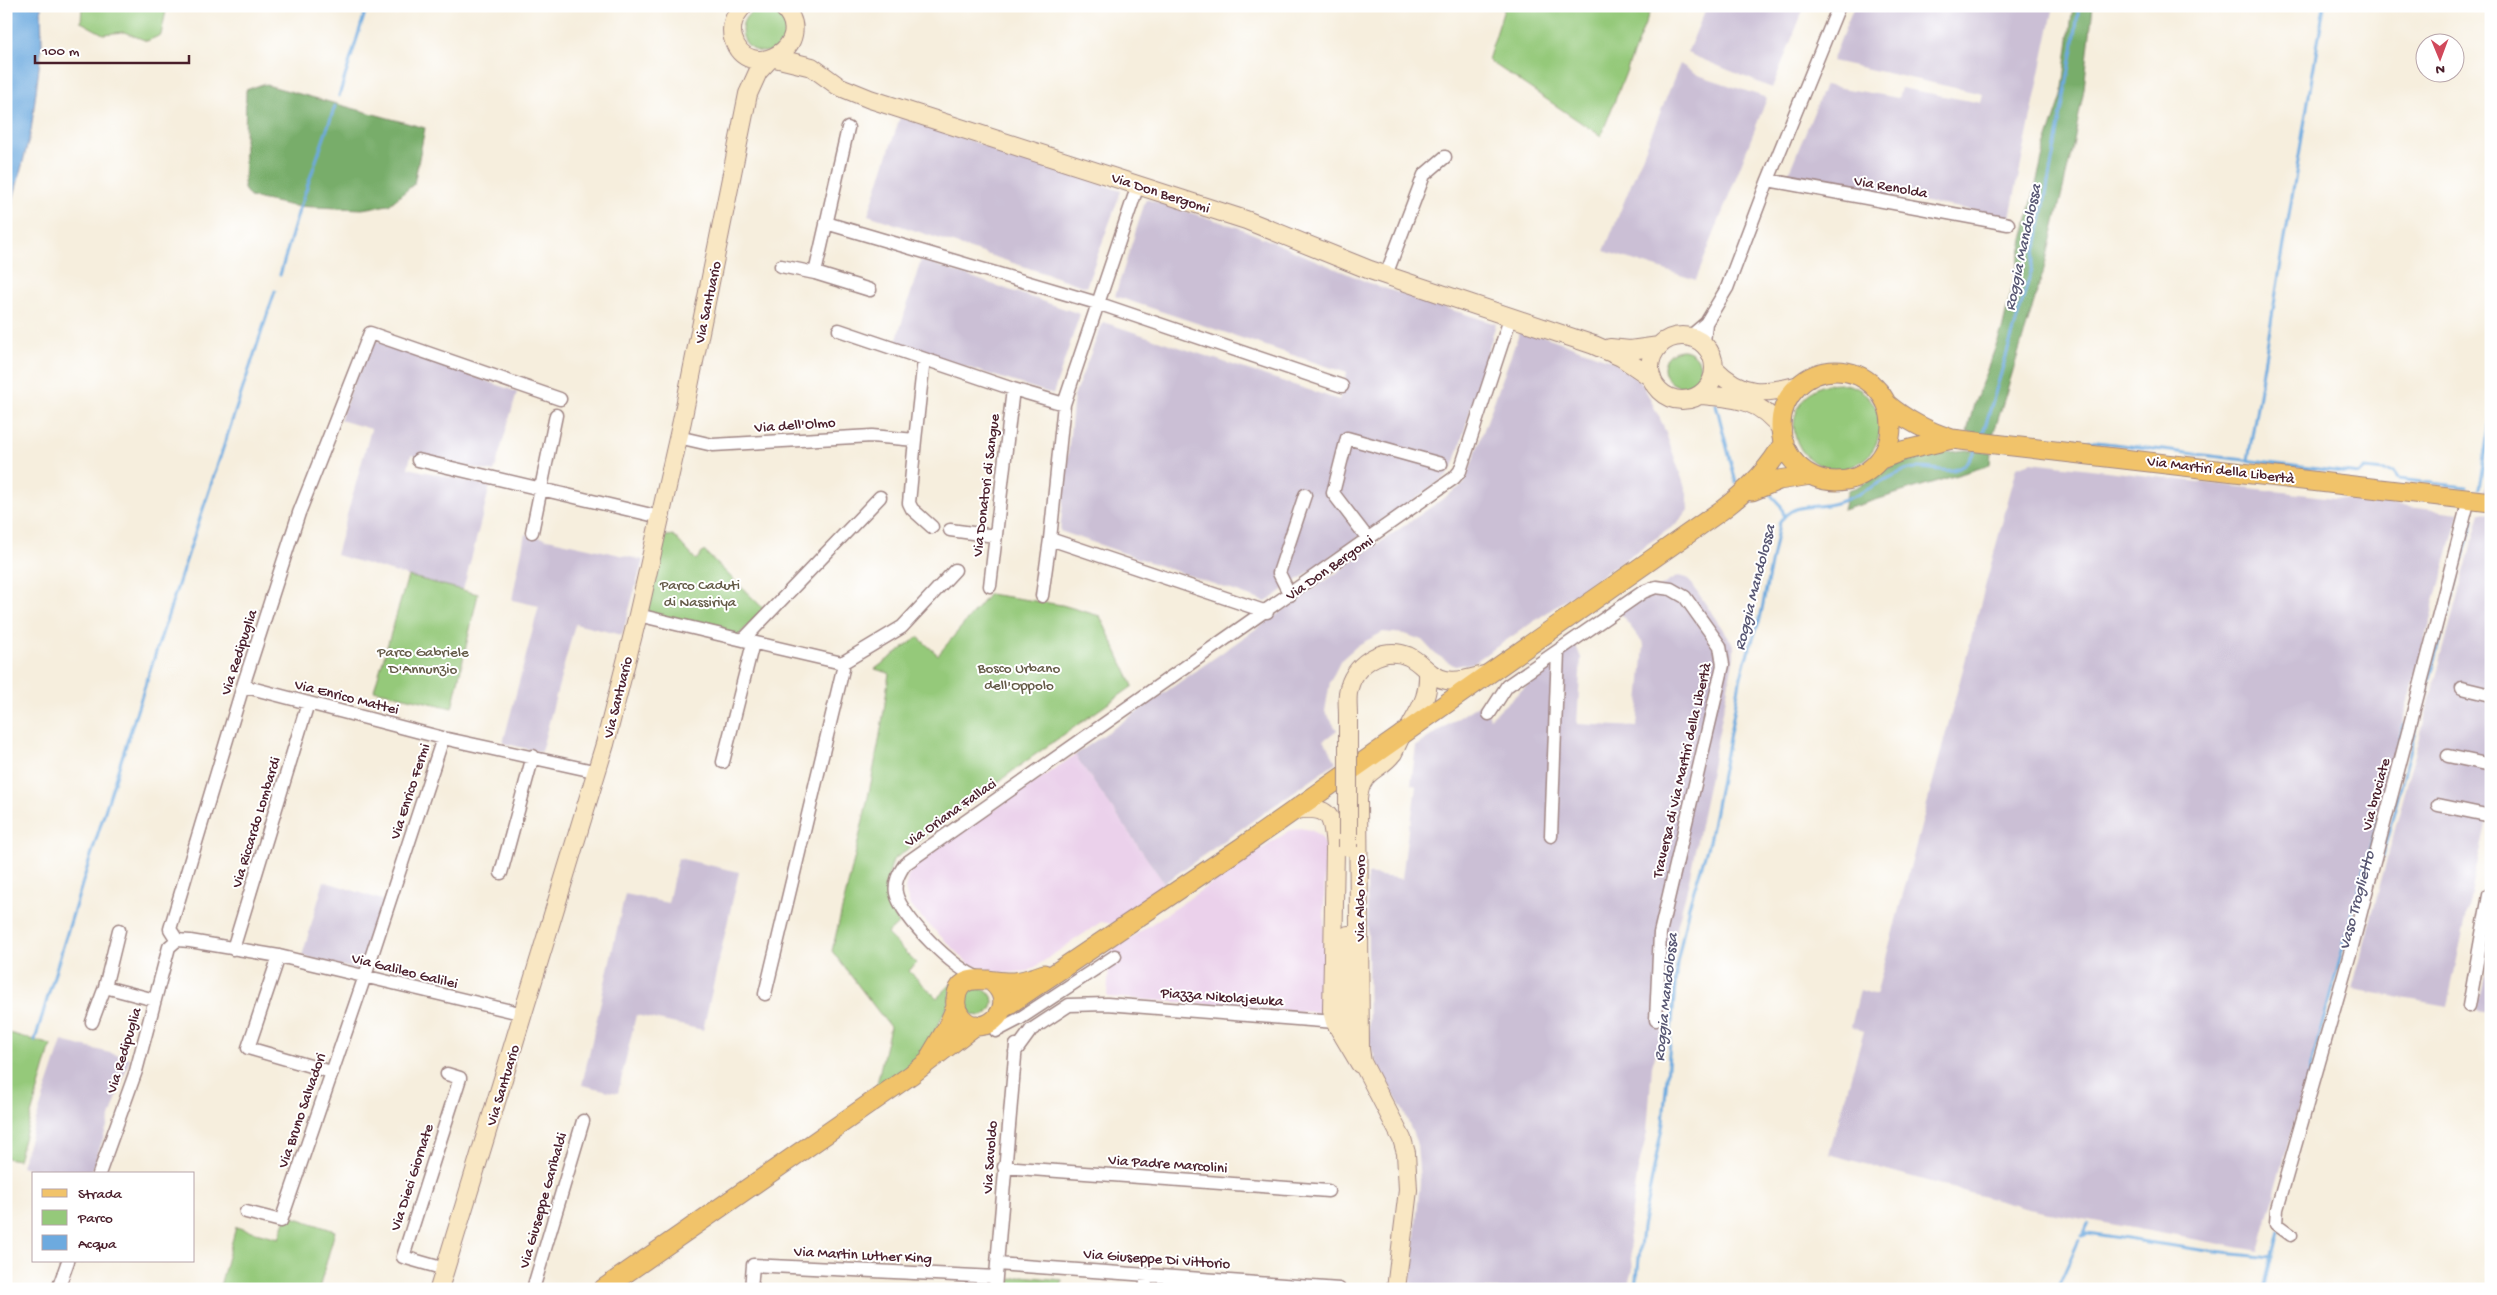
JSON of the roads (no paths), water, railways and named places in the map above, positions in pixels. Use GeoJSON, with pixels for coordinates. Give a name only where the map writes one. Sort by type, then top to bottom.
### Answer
{"type":"FeatureCollection","features":[{"type":"Feature","properties":{"kind":"main road","name":"Via Martiri della Libertà"},"geometry":{"type":"LineString","coordinates":[[1783,436],[1784,410],[1800,385],[1822,373],[1848,372],[1871,384],[1887,404],[1906,421],[1927,431],[1959,440],[2491,502]]}},
{"type":"Feature","properties":{"kind":"main road","name":"Via Martiri della Libertà"},"geometry":{"type":"LineString","coordinates":[[1737,499],[1773,481],[1811,475],[1833,480],[1855,478],[1868,471],[1879,460],[1890,439],[1891,421],[1887,404]]}},
{"type":"Feature","properties":{"kind":"main road"},"geometry":{"type":"LineString","coordinates":[[1783,436],[1794,461],[1811,475]]}},
{"type":"Feature","properties":{"kind":"main road"},"geometry":{"type":"LineString","coordinates":[[604,1289],[917,1071],[976,1026],[992,1022],[1002,1009],[1060,969],[1084,955],[1294,810],[1722,510],[1737,499],[1767,469],[1783,436]]}},
{"type":"Feature","properties":{"kind":"main road","name":"Via Martiri della Libertà"},"geometry":{"type":"LineString","coordinates":[[1879,460],[1902,451],[1959,440]]}},
{"type":"Feature","properties":{"kind":"main road"},"geometry":{"type":"LineString","coordinates":[[917,1071],[936,1048],[963,984],[970,980],[1024,981],[1060,969]]}},
{"type":"Feature","properties":{"kind":"main road"},"geometry":{"type":"LineString","coordinates":[[987,980],[999,989],[1003,1002],[1002,1009]]}},
{"type":"Feature","properties":{"kind":"main road"},"geometry":{"type":"LineString","coordinates":[[956,1002],[963,1019],[976,1026]]}},
{"type":"Feature","properties":{"kind":"street","name":"Via Santuario"},"geometry":{"type":"LineString","coordinates":[[743,6],[732,22],[732,33],[747,68],[748,94]]}},
{"type":"Feature","properties":{"kind":"street","name":"Via Don Bergomi"},"geometry":{"type":"LineString","coordinates":[[782,6],[792,22],[793,33],[802,52],[812,67],[838,86],[870,99],[1246,220],[1386,275],[1594,345],[1621,357],[1652,378],[1660,392],[1674,399],[1690,400],[1701,395],[1753,404],[1772,415],[1783,436]]}},
{"type":"Feature","properties":{"kind":"street"},"geometry":{"type":"LineString","coordinates":[[1684,336],[1693,334],[1706,323],[1727,288],[1838,6]]}},
{"type":"Feature","properties":{"kind":"street","name":"Via Santuario"},"geometry":{"type":"LineString","coordinates":[[439,1289],[598,772],[638,615],[678,437],[748,94],[758,72],[772,59],[784,52],[790,43],[793,33]]}},
{"type":"Feature","properties":{"kind":"street","name":"Via Don Bergomi"},"geometry":{"type":"LineString","coordinates":[[740,51],[754,59],[772,59],[812,67]]}},
{"type":"Feature","properties":{"kind":"street"},"geometry":{"type":"LineString","coordinates":[[815,273],[848,128]]}},
{"type":"Feature","properties":{"kind":"street"},"geometry":{"type":"LineString","coordinates":[[1386,275],[1424,175],[1445,157]]}},
{"type":"Feature","properties":{"kind":"street","name":"Via Renolda"},"geometry":{"type":"LineString","coordinates":[[1768,180],[2008,224]]}},
{"type":"Feature","properties":{"kind":"street"},"geometry":{"type":"LineString","coordinates":[[1042,596],[1064,404],[1096,303],[1138,185]]}},
{"type":"Feature","properties":{"kind":"street"},"geometry":{"type":"LineString","coordinates":[[826,223],[1096,303],[1342,386]]}},
{"type":"Feature","properties":{"kind":"street"},"geometry":{"type":"LineString","coordinates":[[781,266],[815,273],[870,290]]}},
{"type":"Feature","properties":{"kind":"street","name":"Via Don Bergomi"},"geometry":{"type":"LineString","coordinates":[[1062,754],[1446,485],[1460,471],[1511,316]]}},
{"type":"Feature","properties":{"kind":"street"},"geometry":{"type":"LineString","coordinates":[[1706,323],[1704,342],[1715,368],[1735,386],[1749,391],[1777,391],[1800,385]]}},
{"type":"Feature","properties":{"kind":"street"},"geometry":{"type":"LineString","coordinates":[[839,330],[1013,389],[1064,404]]}},
{"type":"Feature","properties":{"kind":"street","name":"Via Redipuglia"},"geometry":{"type":"LineString","coordinates":[[100,1172],[136,1071],[169,948],[177,940],[170,930],[298,514],[370,333],[560,399]]}},
{"type":"Feature","properties":{"kind":"street","name":"Via Don Bergomi"},"geometry":{"type":"LineString","coordinates":[[1594,345],[1630,350],[1659,346],[1670,339],[1684,336]]}},
{"type":"Feature","properties":{"kind":"street"},"geometry":{"type":"LineString","coordinates":[[1684,336],[1697,340],[1707,348]]}},
{"type":"Feature","properties":{"kind":"street"},"geometry":{"type":"LineString","coordinates":[[1652,378],[1650,367],[1653,356],[1659,346]]}},
{"type":"Feature","properties":{"kind":"street"},"geometry":{"type":"LineString","coordinates":[[924,359],[909,503],[912,509],[932,528]]}},
{"type":"Feature","properties":{"kind":"street"},"geometry":{"type":"LineString","coordinates":[[1701,395],[1708,388],[1715,368]]}},
{"type":"Feature","properties":{"kind":"street","name":"Via Donatori di Sangue"},"geometry":{"type":"LineString","coordinates":[[990,586],[1013,389]]}},
{"type":"Feature","properties":{"kind":"street"},"geometry":{"type":"LineString","coordinates":[[532,532],[556,415]]}},
{"type":"Feature","properties":{"kind":"street","name":"Via dell'Olmo"},"geometry":{"type":"LineString","coordinates":[[678,437],[713,445],[872,436],[915,440]]}},
{"type":"Feature","properties":{"kind":"street"},"geometry":{"type":"LineString","coordinates":[[1369,540],[1333,492],[1347,438],[1441,464]]}},
{"type":"Feature","properties":{"kind":"street"},"geometry":{"type":"LineString","coordinates":[[418,460],[660,517]]}},
{"type":"Feature","properties":{"kind":"street"},"geometry":{"type":"LineString","coordinates":[[1290,595],[1279,573],[1305,495]]}},
{"type":"Feature","properties":{"kind":"street"},"geometry":{"type":"LineString","coordinates":[[723,762],[748,642],[880,497]]}},
{"type":"Feature","properties":{"kind":"street","name":"Via bruciate"},"geometry":{"type":"LineString","coordinates":[[2284,1230],[2276,1220],[2277,1209],[2351,950],[2469,499]]}},
{"type":"Feature","properties":{"kind":"street"},"geometry":{"type":"LineString","coordinates":[[950,530],[995,536]]}},
{"type":"Feature","properties":{"kind":"street"},"geometry":{"type":"LineString","coordinates":[[1050,539],[1266,612]]}},
{"type":"Feature","properties":{"kind":"street"},"geometry":{"type":"LineString","coordinates":[[638,615],[842,663],[902,627],[955,570]]}},
{"type":"Feature","properties":{"kind":"street","name":"Traversa di Via Martiri della Libertà"},"geometry":{"type":"LineString","coordinates":[[1507,686],[1643,592],[1656,587],[1671,589],[1685,597],[1720,646],[1722,666],[1660,933],[1656,1020]]}},
{"type":"Feature","properties":{"kind":"street"},"geometry":{"type":"LineString","coordinates":[[1551,836],[1558,651]]}},
{"type":"Feature","properties":{"kind":"street"},"geometry":{"type":"LineString","coordinates":[[1348,1022],[1346,999],[1348,927],[1348,692],[1356,673],[1367,661],[1381,653],[1396,652],[1409,656],[1428,673],[1447,680],[1492,672],[1507,686],[1489,714]]}},
{"type":"Feature","properties":{"kind":"street"},"geometry":{"type":"LineString","coordinates":[[765,994],[843,669],[842,663]]}},
{"type":"Feature","properties":{"kind":"street","name":"Via Aldo Moro"},"geometry":{"type":"LineString","coordinates":[[1396,1289],[1409,1173],[1402,1139],[1367,1073],[1348,1022],[1358,1002],[1359,792],[1371,770],[1392,754],[1426,697],[1429,689],[1428,673]]}},
{"type":"Feature","properties":{"kind":"street","name":"Via Enrico Mattei"},"geometry":{"type":"LineString","coordinates":[[244,686],[443,738]]}},
{"type":"Feature","properties":{"kind":"street"},"geometry":{"type":"LineString","coordinates":[[2462,688],[2491,695]]}},
{"type":"Feature","properties":{"kind":"street","name":"Via Riccardo Lombardi"},"geometry":{"type":"LineString","coordinates":[[233,950],[308,703]]}},
{"type":"Feature","properties":{"kind":"street","name":"Via Enrico Fermi"},"geometry":{"type":"LineString","coordinates":[[365,976],[443,738],[533,756],[598,772]]}},
{"type":"Feature","properties":{"kind":"street","name":"Via Oriana Fallaci"},"geometry":{"type":"LineString","coordinates":[[987,980],[971,976],[950,961],[905,912],[896,892],[898,873],[905,864],[1062,754]]}},
{"type":"Feature","properties":{"kind":"street"},"geometry":{"type":"LineString","coordinates":[[501,872],[533,756]]}},
{"type":"Feature","properties":{"kind":"street"},"geometry":{"type":"LineString","coordinates":[[2448,756],[2491,765]]}},
{"type":"Feature","properties":{"kind":"street"},"geometry":{"type":"LineString","coordinates":[[2438,805],[2491,816]]}},
{"type":"Feature","properties":{"kind":"street","name":"Via Aldo Moro"},"geometry":{"type":"LineString","coordinates":[[1294,810],[1320,809],[1330,817],[1333,823],[1335,849],[1332,1011],[1348,1022],[1367,1073]]}},
{"type":"Feature","properties":{"kind":"street"},"geometry":{"type":"LineString","coordinates":[[2490,891],[2491,909]]}},
{"type":"Feature","properties":{"kind":"street"},"geometry":{"type":"LineString","coordinates":[[2469,1006],[2490,891]]}},
{"type":"Feature","properties":{"kind":"street"},"geometry":{"type":"LineString","coordinates":[[1348,927],[1358,1002]]}},
{"type":"Feature","properties":{"kind":"street"},"geometry":{"type":"LineString","coordinates":[[92,1022],[105,986],[119,930]]}},
{"type":"Feature","properties":{"kind":"street","name":"Via Galileo Galilei"},"geometry":{"type":"LineString","coordinates":[[177,940],[279,956],[524,1014]]}},
{"type":"Feature","properties":{"kind":"street"},"geometry":{"type":"LineString","coordinates":[[279,956],[248,1048],[331,1072]]}},
{"type":"Feature","properties":{"kind":"street"},"geometry":{"type":"LineString","coordinates":[[917,1071],[937,1062],[978,1035],[996,1031],[1019,1019],[1115,956]]}},
{"type":"Feature","properties":{"kind":"street","name":"Via Oriana Fallaci"},"geometry":{"type":"LineString","coordinates":[[950,961],[956,981],[956,1002]]}},
{"type":"Feature","properties":{"kind":"street","name":"Via Bruno Salvadori"},"geometry":{"type":"LineString","coordinates":[[246,1212],[281,1221],[365,976]]}},
{"type":"Feature","properties":{"kind":"street"},"geometry":{"type":"LineString","coordinates":[[105,986],[155,1000]]}},
{"type":"Feature","properties":{"kind":"street","name":"Piazza Nikolajewka"},"geometry":{"type":"LineString","coordinates":[[1016,1047],[1031,1030],[1068,1005],[1107,1004],[1348,1022]]}},
{"type":"Feature","properties":{"kind":"street"},"geometry":{"type":"LineString","coordinates":[[996,1031],[1008,1033],[1016,1047]]}},
{"type":"Feature","properties":{"kind":"street","name":"Via Savoldo"},"geometry":{"type":"LineString","coordinates":[[996,1277],[1004,1167],[1016,1047]]}},
{"type":"Feature","properties":{"kind":"street","name":"Via Dieci Giornate"},"geometry":{"type":"LineString","coordinates":[[445,1269],[403,1257],[460,1078],[447,1074]]}},
{"type":"Feature","properties":{"kind":"street","name":"Via Giuseppe Garibaldi"},"geometry":{"type":"LineString","coordinates":[[533,1289],[583,1121]]}},
{"type":"Feature","properties":{"kind":"street","name":"Via Padre Marcolini"},"geometry":{"type":"LineString","coordinates":[[1004,1167],[1328,1191]]}},
{"type":"Feature","properties":{"kind":"street"},"geometry":{"type":"LineString","coordinates":[[58,1289],[68,1262]]}},
{"type":"Feature","properties":{"kind":"street","name":"Via Martin Luther King"},"geometry":{"type":"LineString","coordinates":[[751,1289],[753,1265],[996,1277]]}},
{"type":"Feature","properties":{"kind":"street"},"geometry":{"type":"LineString","coordinates":[[1145,1289],[1146,1274]]}},
{"type":"Feature","properties":{"kind":"street","name":"Via Giuseppe Di Vittorio"},"geometry":{"type":"LineString","coordinates":[[996,1277],[1146,1274],[1338,1289]]}},
{"type":"Feature","properties":{"kind":"water"},"geometry":{"type":"Polygon","coordinates":[[[9,6],[41,6],[42,44],[31,131],[6,227],[6,79],[9,6]]]}},
{"type":"Feature","properties":{"kind":"waterway"},"geometry":{"type":"LineString","coordinates":[[339,96],[367,6]]}},
{"type":"Feature","properties":{"kind":"waterway","name":"Roggia Mandolossa"},"geometry":{"type":"LineString","coordinates":[[1982,437],[2032,269],[2073,49],[2079,6]]}},
{"type":"Feature","properties":{"kind":"waterway"},"geometry":{"type":"LineString","coordinates":[[2248,460],[2324,6]]}},
{"type":"Feature","properties":{"kind":"waterway"},"geometry":{"type":"LineString","coordinates":[[280,275],[299,210],[335,106]]}},
{"type":"Feature","properties":{"kind":"waterway"},"geometry":{"type":"LineString","coordinates":[[35,1040],[122,758],[275,291]]}},
{"type":"Feature","properties":{"kind":"waterway"},"geometry":{"type":"LineString","coordinates":[[1716,404],[1736,483]]}},
{"type":"Feature","properties":{"kind":"waterway","name":"Vaso Troglietto"},"geometry":{"type":"LineString","coordinates":[[2479,488],[2491,414]]}},
{"type":"Feature","properties":{"kind":"waterway"},"geometry":{"type":"LineString","coordinates":[[2089,441],[2359,474],[2365,469],[2393,472],[2398,479],[2466,487]]}},
{"type":"Feature","properties":{"kind":"waterway","name":"Roggia Mandolossa"},"geometry":{"type":"LineString","coordinates":[[1636,1289],[1642,1228],[1663,1122],[1677,963],[1689,906],[1709,842],[1740,681],[1760,619],[1779,524],[1784,516],[1797,509],[1828,505],[1846,500],[1909,469],[1949,470],[1961,467],[1977,449]]}},
{"type":"Feature","properties":{"kind":"waterway"},"geometry":{"type":"LineString","coordinates":[[1769,493],[1781,506],[1784,515]]}},
{"type":"Feature","properties":{"kind":"waterway","name":"Vaso Troglietto"},"geometry":{"type":"LineString","coordinates":[[2382,856],[2473,520]]}},
{"type":"Feature","properties":{"kind":"waterway"},"geometry":{"type":"LineString","coordinates":[[2305,1087],[2404,724]]}},
{"type":"Feature","properties":{"kind":"waterway"},"geometry":{"type":"LineString","coordinates":[[2084,1233],[2088,1224]]}},
{"type":"Feature","properties":{"kind":"waterway","name":"Vaso Troglietto"},"geometry":{"type":"LineString","coordinates":[[2264,1289],[2278,1231]]}},
{"type":"Feature","properties":{"kind":"waterway"},"geometry":{"type":"LineString","coordinates":[[2082,1235],[2087,1233],[2214,1252],[2272,1258]]}},
{"type":"Feature","properties":{"kind":"waterway"},"geometry":{"type":"LineString","coordinates":[[2057,1289],[2079,1240]]}},
{"type":"Feature","properties":{"kind":"park label","name":"Parco Caduti di Nassiriya"},"geometry":{"type":"Point","coordinates":[700,592]}},
{"type":"Feature","properties":{"kind":"park label","name":"Parco Gabriele D'Annunzio"},"geometry":{"type":"Point","coordinates":[423,660]}},
{"type":"Feature","properties":{"kind":"park label","name":"Bosco Urbano dell'Oppolo"},"geometry":{"type":"Point","coordinates":[1019,676]}}]}
